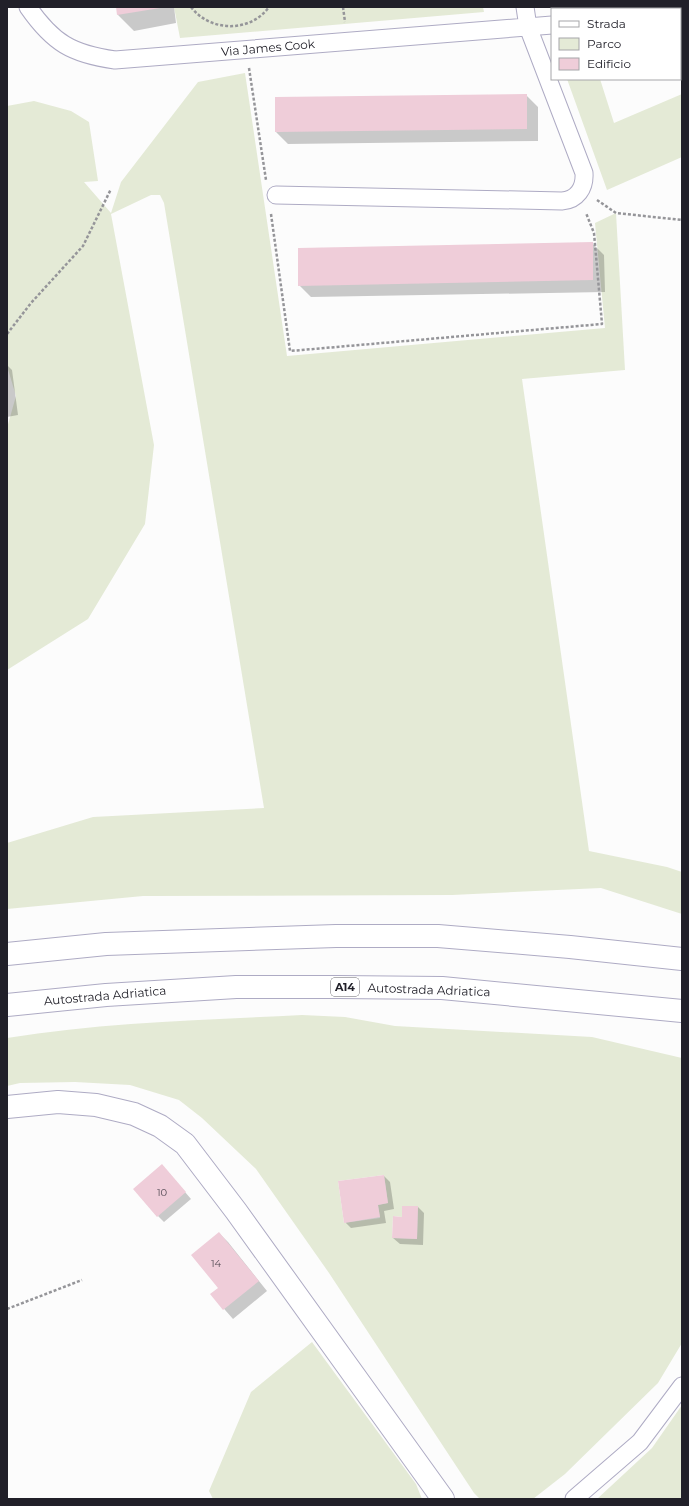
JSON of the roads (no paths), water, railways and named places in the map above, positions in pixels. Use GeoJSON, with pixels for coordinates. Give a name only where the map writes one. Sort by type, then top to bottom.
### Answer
{"type":"FeatureCollection","features":[{"type":"Feature","properties":{"kind":"main road"},"geometry":{"type":"LineString","coordinates":[[7,954],[106,944],[250,938],[438,936],[682,959]]}},
{"type":"Feature","properties":{"kind":"main road","name":"Autostrada Adriatica"},"geometry":{"type":"LineString","coordinates":[[7,1005],[106,995],[236,986],[442,988],[682,1011]]}},
{"type":"Feature","properties":{"kind":"main road"},"geometry":{"type":"LineString","coordinates":[[7,1107],[58,1102],[96,1105],[134,1114],[160,1126],[185,1144],[236,1211],[443,1499]]}},
{"type":"Feature","properties":{"kind":"street","name":"Via James Cook"},"geometry":{"type":"LineString","coordinates":[[28,7],[37,20],[53,37],[79,53],[96,58],[115,60],[551,25]]}},
{"type":"Feature","properties":{"kind":"street"},"geometry":{"type":"LineString","coordinates":[[271,197],[562,201],[575,197],[581,190],[584,182],[584,173],[528,27],[525,7]]}},
{"type":"Feature","properties":{"kind":"street"},"geometry":{"type":"LineString","coordinates":[[574,1499],[640,1442],[682,1386]]}}]}
